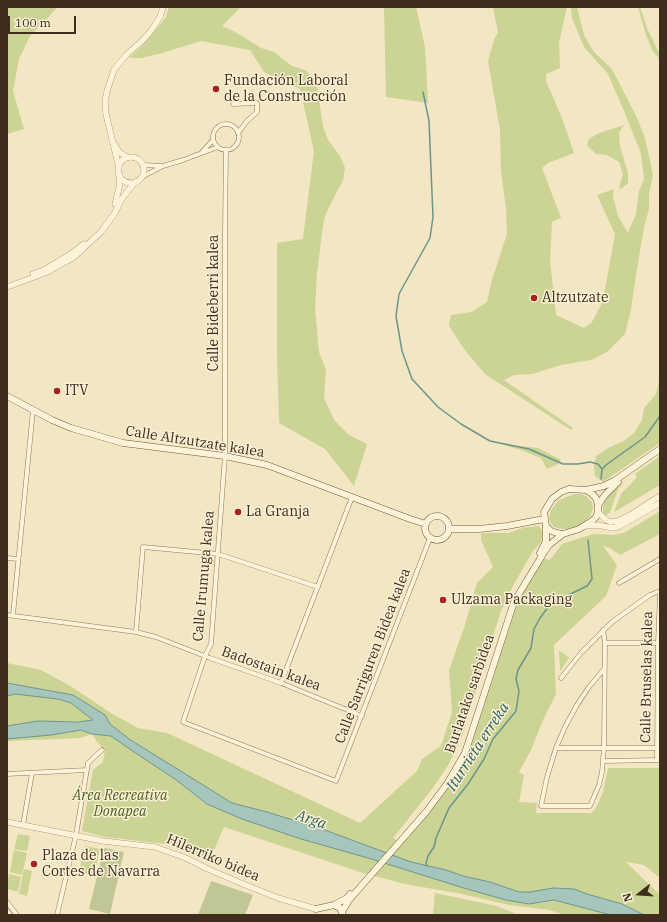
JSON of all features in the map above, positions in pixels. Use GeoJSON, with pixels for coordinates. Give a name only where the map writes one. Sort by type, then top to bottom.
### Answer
{"type":"FeatureCollection","features":[{"type":"Feature","properties":{"kind":"main road","name":"Calle Altzutzate kalea"},"geometry":{"type":"LineString","coordinates":[[7,396],[71,428],[123,443],[226,456],[268,465],[426,524]]}},
{"type":"Feature","properties":{"kind":"main road"},"geometry":{"type":"LineString","coordinates":[[586,490],[596,498],[598,512],[596,517],[585,526],[571,532],[563,534],[551,531],[546,526],[544,512],[552,498],[569,489],[586,490],[604,486],[614,481],[660,449]]}},
{"type":"Feature","properties":{"kind":"main road"},"geometry":{"type":"LineString","coordinates":[[598,505],[605,494],[614,485],[660,452]]}},
{"type":"Feature","properties":{"kind":"main road"},"geometry":{"type":"LineString","coordinates":[[440,517],[446,521],[449,529],[444,538],[437,540],[430,538],[426,531],[426,524],[432,518],[440,517]]}},
{"type":"Feature","properties":{"kind":"main road"},"geometry":{"type":"LineString","coordinates":[[449,529],[479,529],[507,526],[544,519]]}},
{"type":"Feature","properties":{"kind":"main road","name":"Burlatako sarbidea"},"geometry":{"type":"LineString","coordinates":[[343,914],[349,900],[436,794],[462,750],[507,614],[513,600],[542,550],[547,535],[546,526]]}},
{"type":"Feature","properties":{"kind":"main road","name":"Burlatako sarbidea"},"geometry":{"type":"LineString","coordinates":[[401,838],[426,812],[447,784],[465,753],[514,602],[549,545],[563,534]]}},
{"type":"Feature","properties":{"kind":"main road","name":"Burlatako sarbidea"},"geometry":{"type":"LineString","coordinates":[[326,908],[347,898],[365,880]]}},
{"type":"Feature","properties":{"kind":"main road"},"geometry":{"type":"LineString","coordinates":[[334,905],[338,907],[343,914]]}},
{"type":"Feature","properties":{"kind":"main road"},"geometry":{"type":"LineString","coordinates":[[316,909],[322,915],[326,908]]}},
{"type":"Feature","properties":{"kind":"main road","name":"Hilerriko bidea"},"geometry":{"type":"LineString","coordinates":[[316,909],[326,908]]}},
{"type":"Feature","properties":{"kind":"street"},"geometry":{"type":"LineString","coordinates":[[7,283],[44,270],[72,253],[86,243],[102,226],[111,212],[117,201],[120,175],[105,110],[106,91],[114,70],[126,55],[151,31],[160,17],[163,7]]}},
{"type":"Feature","properties":{"kind":"street"},"geometry":{"type":"LineString","coordinates":[[213,140],[218,147],[226,150],[230,149],[236,144],[238,133],[247,121],[257,112],[257,103],[233,104]]}},
{"type":"Feature","properties":{"kind":"street"},"geometry":{"type":"LineString","coordinates":[[234,128],[247,121]]}},
{"type":"Feature","properties":{"kind":"street"},"geometry":{"type":"LineString","coordinates":[[202,153],[213,140],[214,132],[219,126],[227,124],[234,128],[238,133]]}},
{"type":"Feature","properties":{"kind":"street"},"geometry":{"type":"LineString","coordinates":[[113,142],[119,152],[127,157],[135,157],[143,165],[144,171],[142,177]]}},
{"type":"Feature","properties":{"kind":"street"},"geometry":{"type":"LineString","coordinates":[[7,287],[45,273],[74,257],[101,232],[115,213],[121,200],[135,182],[142,177],[163,166],[218,147]]}},
{"type":"Feature","properties":{"kind":"street","name":"Calle Bideberri kalea"},"geometry":{"type":"LineString","coordinates":[[226,150],[226,456]]}},
{"type":"Feature","properties":{"kind":"street"},"geometry":{"type":"LineString","coordinates":[[119,168],[121,162],[127,157]]}},
{"type":"Feature","properties":{"kind":"street"},"geometry":{"type":"LineString","coordinates":[[143,165],[163,166]]}},
{"type":"Feature","properties":{"kind":"street"},"geometry":{"type":"LineString","coordinates":[[120,175],[125,180],[135,182]]}},
{"type":"Feature","properties":{"kind":"street"},"geometry":{"type":"LineString","coordinates":[[13,615],[33,410]]}},
{"type":"Feature","properties":{"kind":"street","name":"Calle Irumuga kalea"},"geometry":{"type":"LineString","coordinates":[[226,456],[211,644],[205,656],[183,722],[336,781]]}},
{"type":"Feature","properties":{"kind":"street"},"geometry":{"type":"LineString","coordinates":[[598,512],[606,520],[611,522],[618,521],[660,496]]}},
{"type":"Feature","properties":{"kind":"street"},"geometry":{"type":"LineString","coordinates":[[281,683],[352,497]]}},
{"type":"Feature","properties":{"kind":"street"},"geometry":{"type":"LineString","coordinates":[[585,526],[597,525],[613,528],[620,526],[660,503]]}},
{"type":"Feature","properties":{"kind":"street","name":"Calle Sarriguren Bidea kalea"},"geometry":{"type":"LineString","coordinates":[[336,781],[430,538]]}},
{"type":"Feature","properties":{"kind":"street"},"geometry":{"type":"LineString","coordinates":[[136,632],[143,547],[218,554],[318,587]]}},
{"type":"Feature","properties":{"kind":"street"},"geometry":{"type":"LineString","coordinates":[[7,558],[18,559]]}},
{"type":"Feature","properties":{"kind":"street"},"geometry":{"type":"LineString","coordinates":[[619,582],[660,559]]}},
{"type":"Feature","properties":{"kind":"street"},"geometry":{"type":"LineString","coordinates":[[561,678],[581,653],[603,630],[634,605],[650,595],[660,592]]}},
{"type":"Feature","properties":{"kind":"street","name":"Calle Bruselas kalea"},"geometry":{"type":"LineString","coordinates":[[659,760],[660,592]]}},
{"type":"Feature","properties":{"kind":"street","name":"Badostain kalea"},"geometry":{"type":"LineString","coordinates":[[7,615],[136,632],[281,683],[362,716]]}},
{"type":"Feature","properties":{"kind":"street"},"geometry":{"type":"LineString","coordinates":[[603,630],[604,643],[604,669],[604,760],[599,785],[590,806],[541,806],[547,777],[556,748],[577,705],[589,687],[604,669]]}},
{"type":"Feature","properties":{"kind":"street"},"geometry":{"type":"LineString","coordinates":[[604,643],[659,643]]}},
{"type":"Feature","properties":{"kind":"street"},"geometry":{"type":"LineString","coordinates":[[556,748],[659,748]]}},
{"type":"Feature","properties":{"kind":"street"},"geometry":{"type":"LineString","coordinates":[[57,915],[76,835],[88,763],[102,750]]}},
{"type":"Feature","properties":{"kind":"street"},"geometry":{"type":"LineString","coordinates":[[604,760],[659,760]]}},
{"type":"Feature","properties":{"kind":"street"},"geometry":{"type":"LineString","coordinates":[[7,774],[87,770]]}},
{"type":"Feature","properties":{"kind":"street"},"geometry":{"type":"LineString","coordinates":[[23,825],[32,773]]}},
{"type":"Feature","properties":{"kind":"street","name":"Hilerriko bidea"},"geometry":{"type":"LineString","coordinates":[[7,822],[103,841],[155,847],[173,852],[208,869],[278,898],[316,909]]}},
{"type":"Feature","properties":{"kind":"street"},"geometry":{"type":"LineString","coordinates":[[7,902],[17,915]]}},
{"type":"Feature","properties":{"kind":"street"},"geometry":{"type":"LineString","coordinates":[[7,911],[10,915]]}},
{"type":"Feature","properties":{"kind":"green space"},"geometry":{"type":"Polygon","coordinates":[[[7,7],[58,7],[30,36],[19,59],[13,91],[24,129],[7,134],[7,7]]]}},
{"type":"Feature","properties":{"kind":"green space"},"geometry":{"type":"Polygon","coordinates":[[[169,7],[241,7],[222,26],[237,33],[261,48],[274,52],[292,66],[305,70],[316,80],[323,127],[328,140],[340,156],[345,168],[343,180],[326,213],[323,225],[317,273],[315,309],[319,352],[326,370],[324,398],[334,420],[349,435],[367,444],[354,486],[325,449],[279,423],[277,352],[277,243],[303,239],[314,151],[300,89],[264,72],[250,50],[201,41],[141,58],[129,58],[145,43],[166,17],[169,7]]]}},
{"type":"Feature","properties":{"kind":"green space"},"geometry":{"type":"Polygon","coordinates":[[[384,7],[416,7],[425,47],[428,103],[386,97],[384,7]]]}},
{"type":"Feature","properties":{"kind":"green space"},"geometry":{"type":"Polygon","coordinates":[[[493,7],[567,7],[559,43],[560,68],[546,74],[546,81],[562,118],[574,153],[548,163],[542,168],[561,218],[552,222],[550,260],[556,315],[584,328],[592,322],[601,305],[615,234],[597,195],[614,189],[613,196],[618,216],[628,233],[636,214],[639,191],[644,179],[641,154],[627,118],[608,74],[584,47],[572,18],[571,7],[577,7],[584,35],[594,52],[612,69],[637,118],[645,138],[653,175],[649,193],[649,209],[644,227],[631,310],[625,334],[607,352],[591,360],[561,365],[532,374],[514,375],[504,380],[573,428],[571,430],[485,374],[464,349],[449,326],[451,315],[472,312],[487,302],[492,280],[507,234],[506,209],[501,171],[500,130],[488,61],[498,32],[493,7]]]}},
{"type":"Feature","properties":{"kind":"green space"},"geometry":{"type":"Polygon","coordinates":[[[638,7],[640,7],[647,28],[660,55],[660,64],[658,57],[653,52],[646,35],[638,7]]]}},
{"type":"Feature","properties":{"kind":"green space"},"geometry":{"type":"Polygon","coordinates":[[[624,125],[619,133],[620,146],[628,173],[628,183],[621,189],[619,188],[623,174],[619,162],[607,155],[596,154],[587,145],[589,139],[599,133],[624,125]]]}},
{"type":"Feature","properties":{"kind":"green space"},"geometry":{"type":"Polygon","coordinates":[[[660,377],[660,443],[603,482],[595,476],[594,465],[596,456],[610,447],[624,441],[634,433],[642,420],[644,408],[656,394],[660,377]]]}},
{"type":"Feature","properties":{"kind":"green space"},"geometry":{"type":"Polygon","coordinates":[[[500,444],[538,448],[561,460],[558,464],[547,469],[541,458],[500,444]]]}},
{"type":"Feature","properties":{"kind":"green space"},"geometry":{"type":"Polygon","coordinates":[[[660,456],[660,485],[614,512],[621,494],[637,477],[635,474],[660,456]]]}},
{"type":"Feature","properties":{"kind":"green space"},"geometry":{"type":"Polygon","coordinates":[[[626,480],[618,489],[610,513],[608,513],[606,517],[603,513],[604,502],[609,495],[626,480]]]}},
{"type":"Feature","properties":{"kind":"green space"},"geometry":{"type":"Polygon","coordinates":[[[574,494],[586,496],[592,502],[593,508],[590,517],[581,525],[571,529],[554,527],[550,522],[549,516],[551,510],[559,500],[574,494]]]}},
{"type":"Feature","properties":{"kind":"green space"},"geometry":{"type":"Polygon","coordinates":[[[660,511],[660,534],[620,555],[610,548],[603,546],[617,565],[606,596],[554,645],[556,694],[543,720],[531,750],[519,772],[524,775],[519,802],[537,803],[536,813],[592,813],[603,792],[608,768],[660,768],[660,878],[644,865],[626,862],[660,895],[660,915],[644,915],[622,904],[574,889],[553,888],[530,892],[519,892],[490,882],[411,862],[322,829],[232,803],[129,739],[110,724],[105,715],[73,695],[7,683],[7,663],[41,670],[72,687],[111,713],[138,728],[167,733],[360,823],[417,771],[422,759],[441,746],[452,712],[449,670],[464,628],[477,583],[493,567],[481,540],[481,533],[508,533],[523,528],[539,526],[543,533],[541,542],[533,551],[514,584],[501,611],[462,736],[449,764],[432,789],[393,838],[400,842],[468,750],[518,602],[542,558],[550,560],[562,544],[593,534],[612,535],[624,533],[660,511]]]}},
{"type":"Feature","properties":{"kind":"green space"},"geometry":{"type":"Polygon","coordinates":[[[559,650],[569,658],[560,671],[559,650]]]}},
{"type":"Feature","properties":{"kind":"green space"},"geometry":{"type":"Polygon","coordinates":[[[15,694],[58,699],[71,703],[94,721],[38,721],[7,726],[7,696],[15,694]]]}},
{"type":"Feature","properties":{"kind":"green space"},"geometry":{"type":"Polygon","coordinates":[[[81,730],[92,734],[80,738],[7,741],[7,738],[51,735],[81,730]]]}},
{"type":"Feature","properties":{"kind":"green space","name":"Área Recreativa Donapea"},"geometry":{"type":"Polygon","coordinates":[[[92,734],[111,736],[175,779],[207,804],[242,819],[301,839],[505,900],[529,904],[554,900],[611,915],[565,915],[549,910],[509,905],[462,894],[405,884],[363,873],[224,827],[209,862],[166,844],[105,837],[82,831],[93,770],[103,762],[105,750],[92,734]]]}},
{"type":"Feature","properties":{"kind":"green space"},"geometry":{"type":"Polygon","coordinates":[[[18,834],[30,836],[27,851],[14,849],[18,834]]]}},
{"type":"Feature","properties":{"kind":"green space"},"geometry":{"type":"Polygon","coordinates":[[[85,846],[100,849],[94,875],[79,872],[85,846]]]}},
{"type":"Feature","properties":{"kind":"green space"},"geometry":{"type":"Polygon","coordinates":[[[104,848],[124,852],[110,914],[89,909],[104,848]]]}},
{"type":"Feature","properties":{"kind":"green space"},"geometry":{"type":"Polygon","coordinates":[[[14,850],[27,853],[22,875],[10,872],[14,850]]]}},
{"type":"Feature","properties":{"kind":"green space"},"geometry":{"type":"Polygon","coordinates":[[[24,869],[32,871],[27,896],[19,894],[24,869]]]}},
{"type":"Feature","properties":{"kind":"green space"},"geometry":{"type":"Polygon","coordinates":[[[9,874],[21,877],[18,892],[7,889],[9,874]]]}},
{"type":"Feature","properties":{"kind":"green space"},"geometry":{"type":"Polygon","coordinates":[[[211,881],[253,895],[245,915],[198,915],[211,881]]]}},
{"type":"Feature","properties":{"kind":"green space"},"geometry":{"type":"Polygon","coordinates":[[[435,893],[497,906],[518,915],[433,915],[435,893]]]}},
{"type":"Feature","properties":{"kind":"water"},"geometry":{"type":"Polygon","coordinates":[[[7,683],[73,695],[105,715],[110,724],[129,739],[232,803],[322,829],[411,862],[490,882],[519,892],[530,892],[553,888],[574,889],[622,904],[644,915],[611,915],[554,900],[529,904],[506,900],[301,839],[242,819],[207,804],[175,779],[111,736],[92,734],[81,730],[51,735],[7,739],[7,726],[38,721],[78,722],[93,720],[71,703],[58,699],[15,694],[7,696],[7,683]]]}},
{"type":"Feature","properties":{"kind":"waterway"},"geometry":{"type":"LineString","coordinates":[[423,92],[429,121],[433,217],[430,238],[399,294],[396,316],[402,351],[412,379],[438,407],[461,424],[490,441],[529,449],[563,464],[590,462],[598,464],[602,469]]}},
{"type":"Feature","properties":{"kind":"waterway","name":"Iturrieta erreka"},"geometry":{"type":"LineString","coordinates":[[601,479],[602,469],[645,437],[660,416]]}},
{"type":"Feature","properties":{"kind":"waterway","name":"Iturrieta erreka"},"geometry":{"type":"LineString","coordinates":[[427,866],[426,863],[428,856],[434,847],[436,838],[449,808],[468,784],[484,759],[493,739],[516,711],[519,691],[516,679],[518,670],[531,648],[534,629],[540,618],[549,606],[587,586],[592,579],[588,540]]}},
{"type":"Feature","properties":{"kind":"place","name":"Fundación Laboral de la Construcción"},"geometry":{"type":"Point","coordinates":[216,89]}},
{"type":"Feature","properties":{"kind":"place","name":"Altzutzate"},"geometry":{"type":"Point","coordinates":[534,298]}},
{"type":"Feature","properties":{"kind":"place","name":"ITV"},"geometry":{"type":"Point","coordinates":[57,391]}},
{"type":"Feature","properties":{"kind":"place","name":"La Granja"},"geometry":{"type":"Point","coordinates":[238,512]}},
{"type":"Feature","properties":{"kind":"place","name":"Ulzama Packaging"},"geometry":{"type":"Point","coordinates":[443,600]}},
{"type":"Feature","properties":{"kind":"place","name":"Plaza de las Cortes de Navarra"},"geometry":{"type":"Point","coordinates":[34,864]}},
{"type":"Feature","properties":{"kind":"water label","name":"Arga"},"geometry":{"type":"Point","coordinates":[311,820]}}]}
